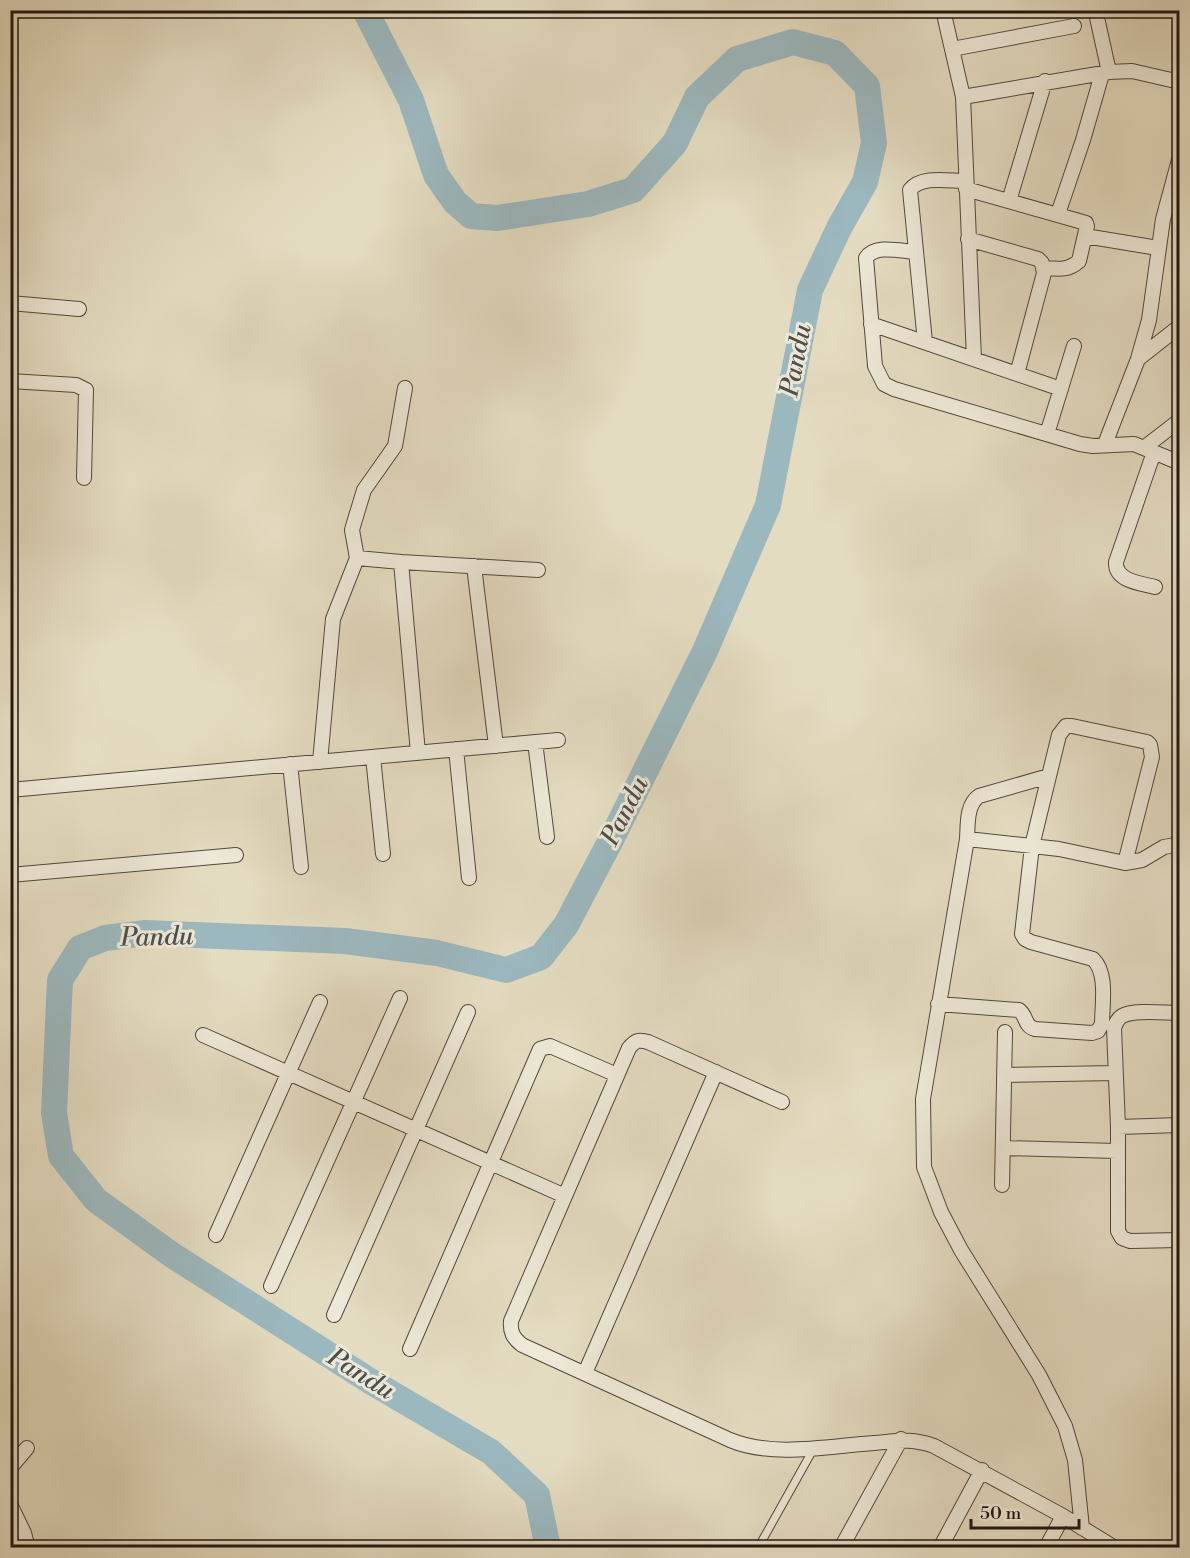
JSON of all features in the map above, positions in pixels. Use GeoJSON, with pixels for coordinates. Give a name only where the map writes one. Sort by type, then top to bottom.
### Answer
{"type":"FeatureCollection","features":[{"type":"Feature","properties":{"kind":"street"},"geometry":{"type":"LineString","coordinates":[[943,10],[963,97],[974,359]]}},
{"type":"Feature","properties":{"kind":"street"},"geometry":{"type":"LineString","coordinates":[[1058,214],[1106,73],[1096,13]]}},
{"type":"Feature","properties":{"kind":"street"},"geometry":{"type":"LineString","coordinates":[[952,49],[1074,26]]}},
{"type":"Feature","properties":{"kind":"street"},"geometry":{"type":"LineString","coordinates":[[963,97],[1045,81],[1132,71],[1179,82]]}},
{"type":"Feature","properties":{"kind":"street"},"geometry":{"type":"LineString","coordinates":[[1009,201],[1045,81]]}},
{"type":"Feature","properties":{"kind":"street"},"geometry":{"type":"LineString","coordinates":[[1105,444],[1138,359],[1149,320],[1162,219],[1176,177],[1179,156]]}},
{"type":"Feature","properties":{"kind":"street"},"geometry":{"type":"LineString","coordinates":[[925,342],[909,198],[910,190],[915,183],[924,181],[966,185],[1009,201],[1086,223],[1085,236],[1077,264],[1066,270],[1044,268]]}},
{"type":"Feature","properties":{"kind":"street"},"geometry":{"type":"LineString","coordinates":[[1085,236],[1158,248]]}},
{"type":"Feature","properties":{"kind":"street"},"geometry":{"type":"LineString","coordinates":[[968,239],[1038,259],[1044,268],[1017,374]]}},
{"type":"Feature","properties":{"kind":"street"},"geometry":{"type":"LineString","coordinates":[[915,252],[876,250],[869,253],[866,258],[875,366],[884,384],[894,389],[1080,444],[1134,444],[1179,463]]}},
{"type":"Feature","properties":{"kind":"street"},"geometry":{"type":"LineString","coordinates":[[10,303],[79,309]]}},
{"type":"Feature","properties":{"kind":"street"},"geometry":{"type":"LineString","coordinates":[[871,324],[1061,389]]}},
{"type":"Feature","properties":{"kind":"street"},"geometry":{"type":"LineString","coordinates":[[1138,359],[1179,326]]}},
{"type":"Feature","properties":{"kind":"street"},"geometry":{"type":"LineString","coordinates":[[1047,434],[1074,346]]}},
{"type":"Feature","properties":{"kind":"street"},"geometry":{"type":"LineString","coordinates":[[10,381],[76,385],[86,390],[84,478]]}},
{"type":"Feature","properties":{"kind":"street"},"geometry":{"type":"LineString","coordinates":[[320,762],[333,619],[357,558],[352,530],[364,490],[395,446],[405,388]]}},
{"type":"Feature","properties":{"kind":"street"},"geometry":{"type":"LineString","coordinates":[[1155,587],[1121,577],[1115,568],[1150,449],[1179,420]]}},
{"type":"Feature","properties":{"kind":"street"},"geometry":{"type":"LineString","coordinates":[[357,558],[538,570]]}},
{"type":"Feature","properties":{"kind":"street"},"geometry":{"type":"LineString","coordinates":[[401,562],[418,753]]}},
{"type":"Feature","properties":{"kind":"street"},"geometry":{"type":"LineString","coordinates":[[474,566],[496,746]]}},
{"type":"Feature","properties":{"kind":"street"},"geometry":{"type":"LineString","coordinates":[[938,1004],[1019,1010],[1023,1013],[1030,1028],[1035,1029],[1092,1033],[1101,1028],[1101,974],[1093,959],[1031,942],[1022,934],[1032,846],[1059,735],[1066,726],[1147,742],[1150,745],[1152,757],[1125,863]]}},
{"type":"Feature","properties":{"kind":"street"},"geometry":{"type":"LineString","coordinates":[[10,808],[11,790],[558,740]]}},
{"type":"Feature","properties":{"kind":"street"},"geometry":{"type":"LineString","coordinates":[[536,742],[547,837]]}},
{"type":"Feature","properties":{"kind":"street"},"geometry":{"type":"LineString","coordinates":[[456,749],[468,878]]}},
{"type":"Feature","properties":{"kind":"street"},"geometry":{"type":"LineString","coordinates":[[373,757],[383,854]]}},
{"type":"Feature","properties":{"kind":"street"},"geometry":{"type":"LineString","coordinates":[[290,764],[301,867]]}},
{"type":"Feature","properties":{"kind":"street"},"geometry":{"type":"LineString","coordinates":[[1049,776],[979,796],[971,805],[924,1099],[924,1167],[941,1212],[961,1250],[1039,1375],[1065,1426],[1075,1460],[1082,1528]]}},
{"type":"Feature","properties":{"kind":"street"},"geometry":{"type":"LineString","coordinates":[[967,839],[1059,849],[1125,863],[1142,860],[1164,848],[1179,844]]}},
{"type":"Feature","properties":{"kind":"street"},"geometry":{"type":"LineString","coordinates":[[10,875],[236,855]]}},
{"type":"Feature","properties":{"kind":"street"},"geometry":{"type":"LineString","coordinates":[[271,1286],[400,998]]}},
{"type":"Feature","properties":{"kind":"street"},"geometry":{"type":"LineString","coordinates":[[216,1235],[320,1002]]}},
{"type":"Feature","properties":{"kind":"street"},"geometry":{"type":"LineString","coordinates":[[334,1315],[468,1012]]}},
{"type":"Feature","properties":{"kind":"street"},"geometry":{"type":"LineString","coordinates":[[1179,1013],[1123,1015],[1118,1019],[1114,1028],[1114,1073],[1118,1127],[1118,1231],[1122,1238],[1130,1240],[1179,1240]]}},
{"type":"Feature","properties":{"kind":"street"},"geometry":{"type":"LineString","coordinates":[[1002,1185],[1005,1032]]}},
{"type":"Feature","properties":{"kind":"street"},"geometry":{"type":"LineString","coordinates":[[203,1035],[565,1196]]}},
{"type":"Feature","properties":{"kind":"street"},"geometry":{"type":"LineString","coordinates":[[782,1102],[641,1040],[635,1041],[629,1048],[617,1075],[511,1321],[510,1329],[514,1339],[522,1345],[743,1446],[755,1449],[814,1448],[901,1439],[920,1441],[982,1470],[1115,1548]]}},
{"type":"Feature","properties":{"kind":"street"},"geometry":{"type":"LineString","coordinates":[[410,1349],[540,1049],[550,1046],[617,1075]]}},
{"type":"Feature","properties":{"kind":"street"},"geometry":{"type":"LineString","coordinates":[[585,1373],[716,1072]]}},
{"type":"Feature","properties":{"kind":"street"},"geometry":{"type":"LineString","coordinates":[[1004,1075],[1114,1073]]}},
{"type":"Feature","properties":{"kind":"street"},"geometry":{"type":"LineString","coordinates":[[1118,1127],[1179,1125]]}},
{"type":"Feature","properties":{"kind":"street"},"geometry":{"type":"LineString","coordinates":[[1003,1148],[1117,1151]]}},
{"type":"Feature","properties":{"kind":"street"},"geometry":{"type":"LineString","coordinates":[[841,1548],[901,1439]]}},
{"type":"Feature","properties":{"kind":"street"},"geometry":{"type":"LineString","coordinates":[[10,1468],[27,1448]]}},
{"type":"Feature","properties":{"kind":"street"},"geometry":{"type":"LineString","coordinates":[[940,1548],[982,1470]]}},
{"type":"Feature","properties":{"kind":"street"},"geometry":{"type":"LineString","coordinates":[[12,1514],[28,1548]]}},
{"type":"Feature","properties":{"kind":"street"},"geometry":{"type":"LineString","coordinates":[[1046,1548],[1063,1516]]}},
{"type":"Feature","properties":{"kind":"lane"},"geometry":{"type":"LineString","coordinates":[[758,1548],[814,1448]]}},
{"type":"Feature","properties":{"kind":"waterway","name":"Pandu"},"geometry":{"type":"LineString","coordinates":[[365,10],[411,100],[436,175],[455,202],[471,216],[497,218],[588,204],[633,190],[675,143],[697,97],[737,59],[793,42],[835,53],[867,86],[874,143],[865,182],[839,228],[810,290],[768,505],[705,651],[612,838],[566,925],[541,957],[506,970],[437,953],[345,941],[146,933],[105,938],[80,948],[60,980],[54,1113],[61,1156],[96,1200],[172,1255],[370,1381],[491,1452],[537,1495],[548,1548]]}}]}
